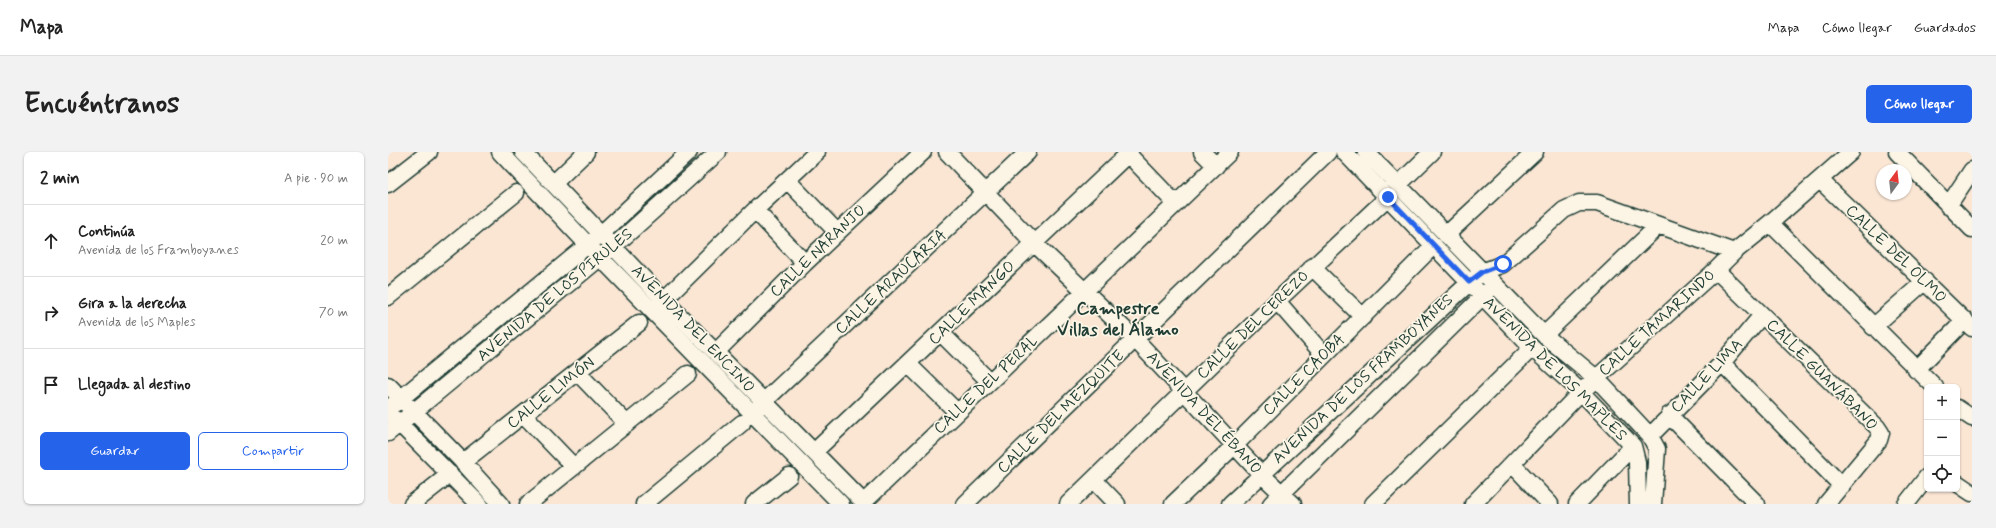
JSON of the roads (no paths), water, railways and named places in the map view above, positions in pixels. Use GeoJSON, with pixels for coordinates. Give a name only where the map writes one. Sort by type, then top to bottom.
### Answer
{"type":"FeatureCollection","features":[{"type":"Feature","properties":{"kind":"street"},"geometry":{"type":"LineString","coordinates":[[388,184],[429,152]]}},
{"type":"Feature","properties":{"kind":"street","name":"AVENIDA DEL ENCINO"},"geometry":{"type":"LineString","coordinates":[[500,152],[588,245],[753,412],[841,504]]}},
{"type":"Feature","properties":{"kind":"street","name":"AVENIDA DEL ENCINO"},"geometry":{"type":"LineString","coordinates":[[523,152],[664,300],[716,352],[753,412],[814,452],[864,503]]}},
{"type":"Feature","properties":{"kind":"street"},"geometry":{"type":"LineString","coordinates":[[553,184],[586,152]]}},
{"type":"Feature","properties":{"kind":"street","name":"AVENIDA DE LOS PIRULES"},"geometry":{"type":"LineString","coordinates":[[388,410],[601,234],[689,152]]}},
{"type":"Feature","properties":{"kind":"street","name":"AVENIDA DE LOS PIRULES"},"geometry":{"type":"LineString","coordinates":[[394,429],[601,258],[718,152]]}},
{"type":"Feature","properties":{"kind":"street"},"geometry":{"type":"LineString","coordinates":[[664,300],[755,210],[817,152]]}},
{"type":"Feature","properties":{"kind":"street","name":"CALLE NARANJO"},"geometry":{"type":"LineString","coordinates":[[716,352],[837,232],[923,152]]}},
{"type":"Feature","properties":{"kind":"street","name":"AVENIDA DEL ÉBANO"},"geometry":{"type":"LineString","coordinates":[[947,152],[1034,243],[1136,340],[1235,445],[1282,500]]}},
{"type":"Feature","properties":{"kind":"street","name":"CALLE ARAUCARIA"},"geometry":{"type":"LineString","coordinates":[[644,504],[753,412],[1028,152]]}},
{"type":"Feature","properties":{"kind":"street"},"geometry":{"type":"LineString","coordinates":[[1202,152],[1216,166]]}},
{"type":"Feature","properties":{"kind":"street","name":"CALLE DEL PERAL"},"geometry":{"type":"LineString","coordinates":[[864,503],[989,381],[1230,152]]}},
{"type":"Feature","properties":{"kind":"street","name":"CALLE DEL MEZQUITE"},"geometry":{"type":"LineString","coordinates":[[965,504],[1136,340],[1328,152]]}},
{"type":"Feature","properties":{"kind":"street","name":"AVENIDA DE LOS MAPLES"},"geometry":{"type":"LineString","coordinates":[[1344,152],[1532,348],[1581,392],[1633,446]]}},
{"type":"Feature","properties":{"kind":"street","name":"AVENIDA DE LOS MAPLES"},"geometry":{"type":"LineString","coordinates":[[1366,152],[1494,285],[1544,335],[1596,378],[1650,436]]}},
{"type":"Feature","properties":{"kind":"street"},"geometry":{"type":"LineString","coordinates":[[1398,184],[1432,152]]}},
{"type":"Feature","properties":{"kind":"street"},"geometry":{"type":"LineString","coordinates":[[1446,235],[1535,152]]}},
{"type":"Feature","properties":{"kind":"street","name":"CALLE TAMARINDO"},"geometry":{"type":"LineString","coordinates":[[1474,504],[1581,392],[1734,252],[1770,223],[1851,152]]}},
{"type":"Feature","properties":{"kind":"street"},"geometry":{"type":"LineString","coordinates":[[1897,152],[1972,229]]}},
{"type":"Feature","properties":{"kind":"street"},"geometry":{"type":"LineString","coordinates":[[1129,153],[1176,204]]}},
{"type":"Feature","properties":{"kind":"street","name":"CALLE MANGO"},"geometry":{"type":"LineString","coordinates":[[814,452],[1129,153]]}},
{"type":"Feature","properties":{"kind":"street"},"geometry":{"type":"LineString","coordinates":[[1948,206],[1972,170]]}},
{"type":"Feature","properties":{"kind":"street"},"geometry":{"type":"LineString","coordinates":[[787,180],[837,232]]}},
{"type":"Feature","properties":{"kind":"street","name":"CALLE DEL OLMO"},"geometry":{"type":"LineString","coordinates":[[1820,180],[1925,280],[1968,324]]}},
{"type":"Feature","properties":{"kind":"street"},"geometry":{"type":"LineString","coordinates":[[388,297],[516,193]]}},
{"type":"Feature","properties":{"kind":"street","name":"CALLE DEL CEREZO"},"geometry":{"type":"LineString","coordinates":[[1068,504],[1312,267],[1388,197]]}},
{"type":"Feature","properties":{"kind":"street","name":"AVENIDA DE LOS FRAMBOYANES"},"geometry":{"type":"LineString","coordinates":[[1230,504],[1469,282],[1482,272],[1503,264],[1564,210],[1579,203],[1597,203],[1734,252]]}},
{"type":"Feature","properties":{"kind":"street"},"geometry":{"type":"LineString","coordinates":[[755,210],[805,263]]}},
{"type":"Feature","properties":{"kind":"street"},"geometry":{"type":"LineString","coordinates":[[1770,223],[1932,384]]}},
{"type":"Feature","properties":{"kind":"street"},"geometry":{"type":"LineString","coordinates":[[1544,335],[1658,225]]}},
{"type":"Feature","properties":{"kind":"street","name":"CALLE CAOBA"},"geometry":{"type":"LineString","coordinates":[[1173,504],[1235,445],[1323,354],[1363,317],[1433,246]]}},
{"type":"Feature","properties":{"kind":"street","name":"AVENIDA DE LOS FRAMBOYANES"},"geometry":{"type":"LineString","coordinates":[[1282,500],[1483,298],[1494,285],[1503,264]]}},
{"type":"Feature","properties":{"kind":"street"},"geometry":{"type":"LineString","coordinates":[[1312,267],[1363,317]]}},
{"type":"Feature","properties":{"kind":"street","name":"CALLE GUANÁBANO"},"geometry":{"type":"LineString","coordinates":[[1716,270],[1877,427],[1881,433],[1879,440],[1826,504]]}},
{"type":"Feature","properties":{"kind":"street"},"geometry":{"type":"LineString","coordinates":[[1873,327],[1925,280]]}},
{"type":"Feature","properties":{"kind":"street"},"geometry":{"type":"LineString","coordinates":[[1277,301],[1323,354]]}},
{"type":"Feature","properties":{"kind":"street","name":"CALLE LIMA"},"geometry":{"type":"LineString","coordinates":[[1650,436],[1669,415],[1722,363],[1762,316]]}},
{"type":"Feature","properties":{"kind":"street","name":"CALLE LIMÓN"},"geometry":{"type":"LineString","coordinates":[[463,462],[639,323]]}},
{"type":"Feature","properties":{"kind":"street"},"geometry":{"type":"LineString","coordinates":[[1916,370],[1968,324]]}},
{"type":"Feature","properties":{"kind":"street"},"geometry":{"type":"LineString","coordinates":[[941,333],[989,381]]}},
{"type":"Feature","properties":{"kind":"street"},"geometry":{"type":"LineString","coordinates":[[1373,504],[1532,348]]}},
{"type":"Feature","properties":{"kind":"street"},"geometry":{"type":"LineString","coordinates":[[1722,363],[1842,486]]}},
{"type":"Feature","properties":{"kind":"street"},"geometry":{"type":"LineString","coordinates":[[908,364],[957,412]]}},
{"type":"Feature","properties":{"kind":"street"},"geometry":{"type":"LineString","coordinates":[[577,372],[627,424]]}},
{"type":"Feature","properties":{"kind":"street"},"geometry":{"type":"LineString","coordinates":[[528,504],[688,374]]}},
{"type":"Feature","properties":{"kind":"street"},"geometry":{"type":"LineString","coordinates":[[388,385],[463,462],[501,504]]}},
{"type":"Feature","properties":{"kind":"street"},"geometry":{"type":"LineString","coordinates":[[388,410],[394,429],[450,474],[479,504]]}},
{"type":"Feature","properties":{"kind":"street"},"geometry":{"type":"LineString","coordinates":[[1960,410],[1972,418]]}},
{"type":"Feature","properties":{"kind":"street"},"geometry":{"type":"LineString","coordinates":[[524,415],[574,467]]}},
{"type":"Feature","properties":{"kind":"street"},"geometry":{"type":"LineString","coordinates":[[1669,415],[1757,504]]}},
{"type":"Feature","properties":{"kind":"street"},"geometry":{"type":"LineString","coordinates":[[1650,436],[1657,449],[1653,504]]}},
{"type":"Feature","properties":{"kind":"street"},"geometry":{"type":"LineString","coordinates":[[1577,504],[1633,446]]}},
{"type":"Feature","properties":{"kind":"street"},"geometry":{"type":"LineString","coordinates":[[1633,446],[1637,462],[1638,504]]}},
{"type":"Feature","properties":{"kind":"street"},"geometry":{"type":"LineString","coordinates":[[1512,465],[1550,504]]}},
{"type":"Feature","properties":{"kind":"street"},"geometry":{"type":"LineString","coordinates":[[412,504],[450,474]]}},
{"type":"Feature","properties":{"kind":"street"},"geometry":{"type":"LineString","coordinates":[[754,504],[789,476]]}},
{"type":"Feature","properties":{"kind":"street"},"geometry":{"type":"LineString","coordinates":[[1094,480],[1117,504]]}},
{"type":"Feature","properties":{"kind":"street"},"geometry":{"type":"LineString","coordinates":[[1906,504],[1924,481]]}},
{"type":"Feature","properties":{"kind":"street"},"geometry":{"type":"LineString","coordinates":[[1960,485],[1972,493]]}},
{"type":"Feature","properties":{"kind":"district","name":"Campestre Villas del Álamo"},"geometry":{"type":"Point","coordinates":[1118,319]}}]}
